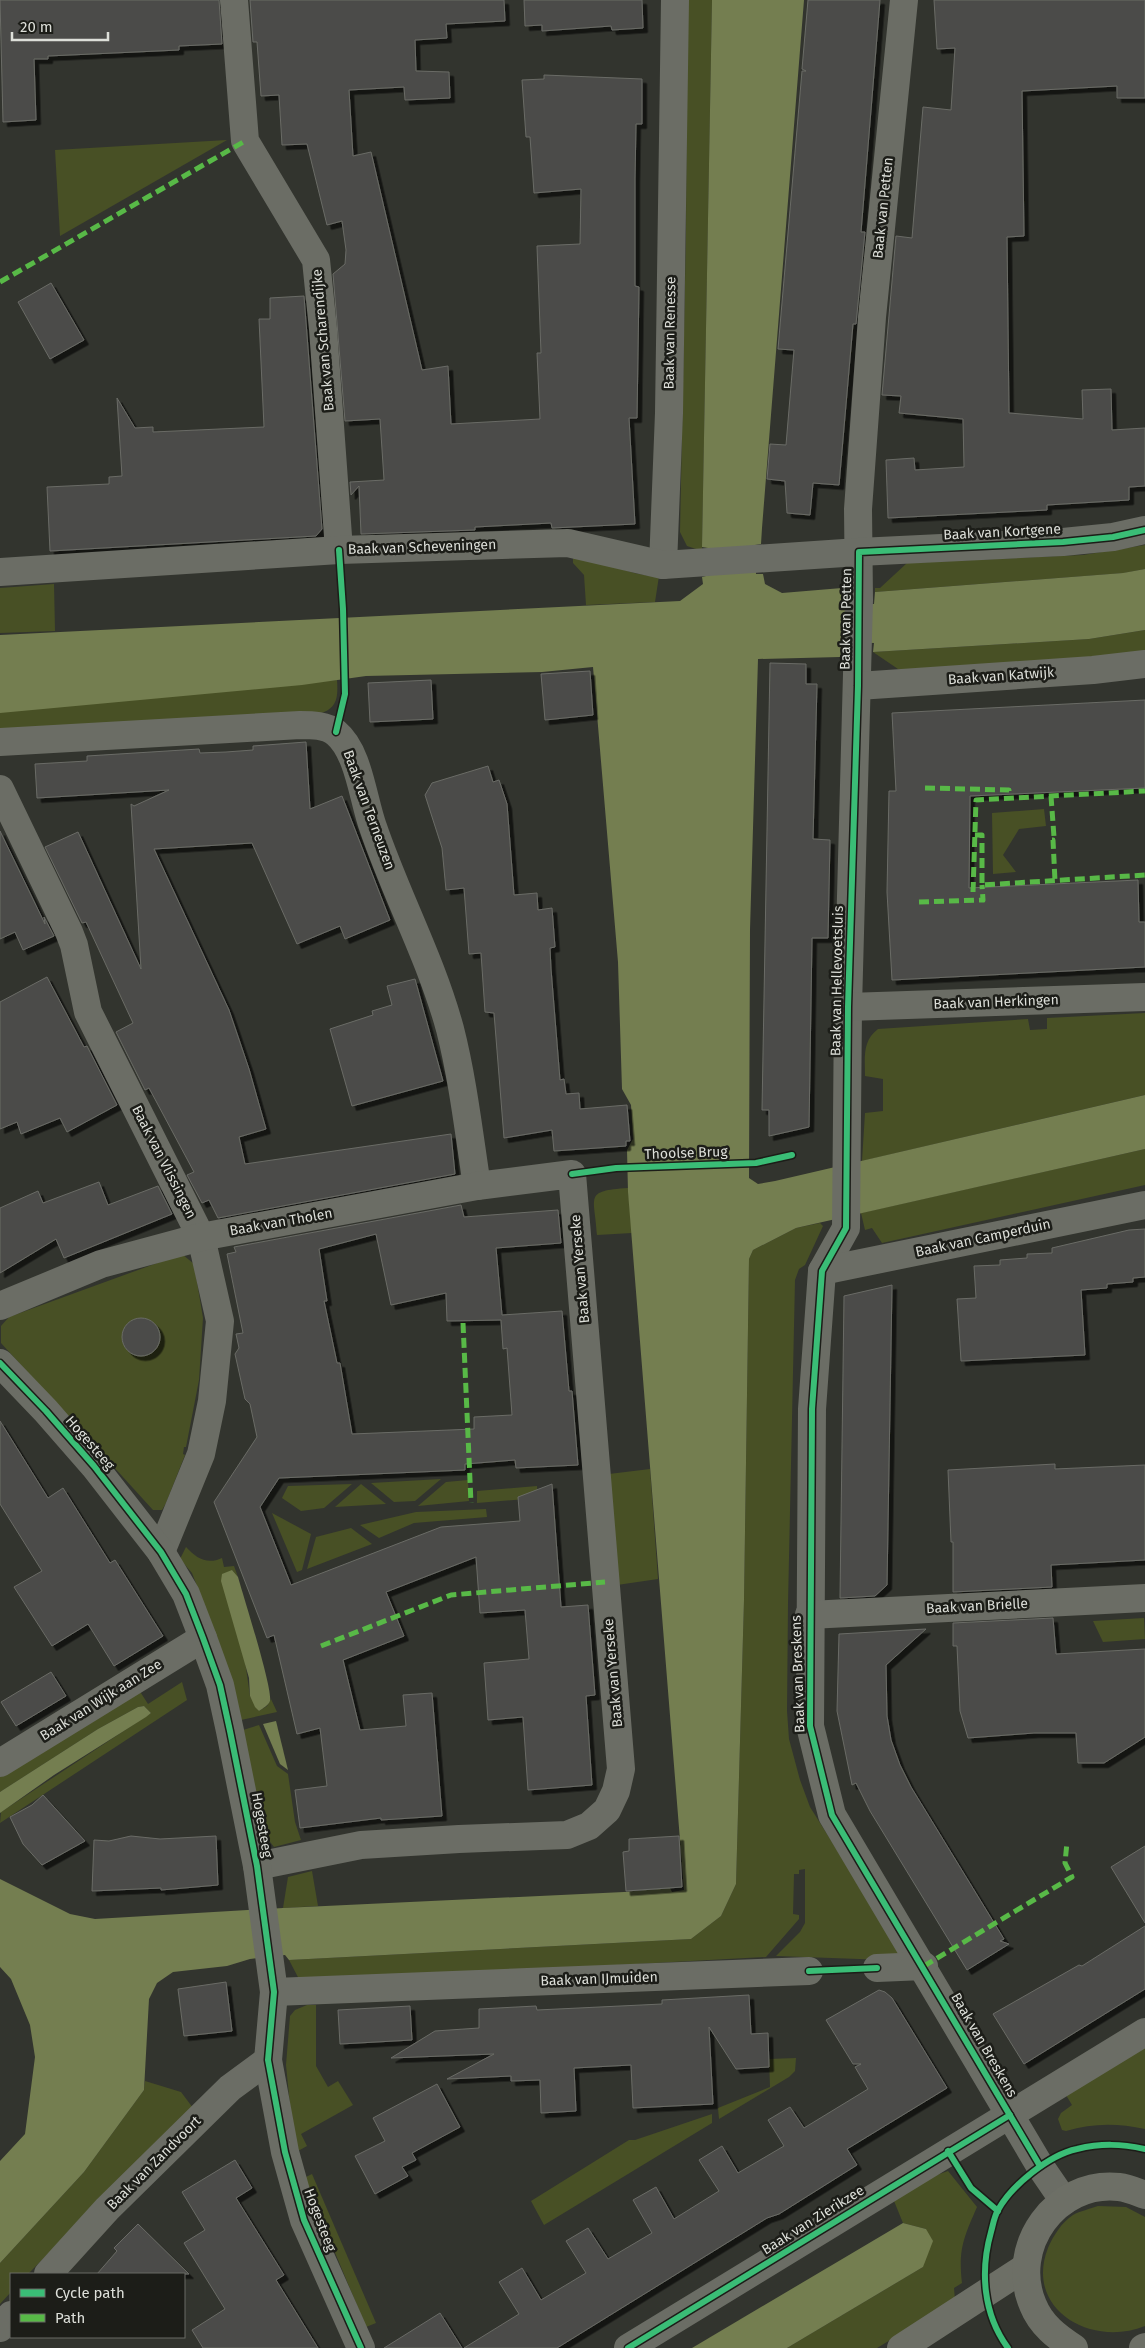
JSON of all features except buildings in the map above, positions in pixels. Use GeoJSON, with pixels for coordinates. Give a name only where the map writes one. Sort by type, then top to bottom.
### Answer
{"type":"FeatureCollection","features":[{"type":"Feature","properties":{"kind":"main road"},"geometry":{"type":"LineString","coordinates":[[1074,2348],[1057,2337],[1043,2323],[1033,2306],[1027,2287],[1026,2267],[1031,2241],[1044,2218],[1064,2200],[1090,2189],[1119,2187],[1145,2195]]}},
{"type":"Feature","properties":{"kind":"main road"},"geometry":{"type":"LineString","coordinates":[[902,2348],[1026,2267]]}},
{"type":"Feature","properties":{"kind":"street","name":"Baak van Scharendijke"},"geometry":{"type":"LineString","coordinates":[[234,0],[245,141],[316,260],[323,329],[339,550]]}},
{"type":"Feature","properties":{"kind":"street","name":"Baak van Renesse"},"geometry":{"type":"LineString","coordinates":[[663,565],[669,413],[675,0]]}},
{"type":"Feature","properties":{"kind":"street","name":"Baak van Petten"},"geometry":{"type":"LineString","coordinates":[[858,686],[858,510],[872,317],[904,0]]}},
{"type":"Feature","properties":{"kind":"street","name":"Baak van Kortgene"},"geometry":{"type":"LineString","coordinates":[[663,565],[859,552],[1063,542],[1113,538],[1145,530]]}},
{"type":"Feature","properties":{"kind":"street","name":"Baak van Scheveningen"},"geometry":{"type":"LineString","coordinates":[[0,572],[339,550],[568,542],[663,565]]}},
{"type":"Feature","properties":{"kind":"street","name":"Baak van Katwijk"},"geometry":{"type":"LineString","coordinates":[[858,686],[1145,664]]}},
{"type":"Feature","properties":{"kind":"street","name":"Baak van Hellevoetsluis"},"geometry":{"type":"LineString","coordinates":[[822,1271],[846,1228],[848,1007],[858,686]]}},
{"type":"Feature","properties":{"kind":"street","name":"Baak van Terneuzen"},"geometry":{"type":"LineString","coordinates":[[0,742],[300,725],[319,725],[336,732],[348,746],[373,827],[424,952],[450,1030],[477,1186]]}},
{"type":"Feature","properties":{"kind":"street","name":"Baak van Vlissingen"},"geometry":{"type":"LineString","coordinates":[[0,789],[69,932],[74,945],[88,1012],[201,1237],[220,1320],[212,1401],[201,1454],[161,1552]]}},
{"type":"Feature","properties":{"kind":"street","name":"Baak van Herkingen"},"geometry":{"type":"LineString","coordinates":[[848,1007],[1145,997]]}},
{"type":"Feature","properties":{"kind":"street","name":"Baak van Tholen"},"geometry":{"type":"LineString","coordinates":[[0,1306],[101,1264],[201,1237],[477,1186],[572,1174]]}},
{"type":"Feature","properties":{"kind":"street","name":"Baak van Yerseke"},"geometry":{"type":"LineString","coordinates":[[257,1866],[361,1845],[459,1838],[567,1835],[589,1826],[607,1810],[616,1791],[621,1769],[572,1174]]}},
{"type":"Feature","properties":{"kind":"street","name":"Baak van Camperduin"},"geometry":{"type":"LineString","coordinates":[[822,1271],[1145,1205]]}},
{"type":"Feature","properties":{"kind":"street","name":"Baak van Breskens"},"geometry":{"type":"LineString","coordinates":[[822,1271],[812,1409],[809,1615],[810,1726],[832,1815],[924,1966],[1010,2114],[1064,2200]]}},
{"type":"Feature","properties":{"kind":"street","name":"Hogesteeg"},"geometry":{"type":"LineString","coordinates":[[0,1363],[46,1411],[94,1466],[161,1552],[186,1594],[203,1638],[220,1685],[257,1866],[274,1992],[268,2060],[285,2152],[304,2220],[361,2348]]}},
{"type":"Feature","properties":{"kind":"street","name":"Baak van Brielle"},"geometry":{"type":"LineString","coordinates":[[809,1615],[1145,1598]]}},
{"type":"Feature","properties":{"kind":"street","name":"Baak van Wijk aan Zee"},"geometry":{"type":"LineString","coordinates":[[0,1763],[203,1638]]}},
{"type":"Feature","properties":{"kind":"street"},"geometry":{"type":"LineString","coordinates":[[877,1968],[924,1966]]}},
{"type":"Feature","properties":{"kind":"street","name":"Baak van IJmuiden"},"geometry":{"type":"LineString","coordinates":[[274,1992],[809,1971]]}},
{"type":"Feature","properties":{"kind":"street","name":"Baak van Zierikzee"},"geometry":{"type":"LineString","coordinates":[[628,2348],[1145,2032]]}},
{"type":"Feature","properties":{"kind":"street","name":"Baak van Zandvoort"},"geometry":{"type":"LineString","coordinates":[[49,2273],[107,2209],[230,2088],[268,2060]]}},
{"type":"Feature","properties":{"kind":"street"},"geometry":{"type":"LineString","coordinates":[[0,2328],[10,2316]]}},
{"type":"Feature","properties":{"kind":"shaded area"},"geometry":{"type":"Polygon","coordinates":[[[687,0],[712,0],[702,551],[687,546],[680,532],[686,232],[687,0]]]}},
{"type":"Feature","properties":{"kind":"shaded area"},"geometry":{"type":"Polygon","coordinates":[[[712,0],[804,0],[761,544],[755,545],[756,574],[763,574],[765,584],[782,593],[842,588],[844,603],[874,604],[875,592],[1123,573],[1145,569],[1145,630],[1089,639],[873,652],[874,643],[843,642],[840,657],[758,659],[750,930],[749,1178],[758,1184],[775,1181],[1145,1095],[1145,1149],[796,1228],[753,1250],[749,1259],[744,1600],[736,1884],[721,1916],[691,1939],[289,1960],[285,1955],[250,1959],[227,1966],[173,1972],[157,1983],[149,1999],[144,2090],[84,2172],[0,2263],[0,2161],[25,2134],[35,2057],[30,2025],[11,1979],[0,1967],[0,1879],[70,1914],[95,1919],[624,1892],[670,1888],[672,1892],[684,1890],[628,1192],[627,1150],[633,1139],[631,1105],[622,1089],[618,962],[593,667],[542,672],[366,676],[302,685],[0,713],[0,635],[680,601],[703,584],[702,577],[710,575],[708,548],[702,547],[712,0]]]}},
{"type":"Feature","properties":{"kind":"shaded area"},"geometry":{"type":"Polygon","coordinates":[[[227,140],[60,236],[55,150],[227,140]]]}},
{"type":"Feature","properties":{"kind":"shaded area"},"geometry":{"type":"Polygon","coordinates":[[[1145,545],[1145,569],[1124,573],[875,592],[875,588],[880,588],[907,563],[1083,555],[1145,545]]]}},
{"type":"Feature","properties":{"kind":"shaded area"},"geometry":{"type":"Polygon","coordinates":[[[573,558],[594,561],[637,574],[659,576],[655,602],[586,605],[584,575],[573,563],[573,558]]]}},
{"type":"Feature","properties":{"kind":"shaded area"},"geometry":{"type":"Polygon","coordinates":[[[54,584],[55,631],[0,633],[0,588],[54,584]]]}},
{"type":"Feature","properties":{"kind":"shaded area"},"geometry":{"type":"Polygon","coordinates":[[[1145,630],[1145,654],[983,669],[898,669],[873,652],[1089,639],[1145,630]]]}},
{"type":"Feature","properties":{"kind":"shaded area"},"geometry":{"type":"Polygon","coordinates":[[[337,680],[336,700],[331,708],[321,713],[0,731],[0,712],[337,680]]]}},
{"type":"Feature","properties":{"kind":"shaded area"},"geometry":{"type":"Polygon","coordinates":[[[1044,809],[1046,826],[1019,829],[1003,855],[1016,872],[993,874],[992,813],[1044,809]]]}},
{"type":"Feature","properties":{"kind":"shaded area"},"geometry":{"type":"Polygon","coordinates":[[[1145,1013],[1145,1095],[862,1161],[865,1113],[883,1111],[883,1079],[865,1076],[867,1044],[878,1029],[1028,1019],[1030,1030],[1047,1029],[1047,1018],[1145,1013]]]}},
{"type":"Feature","properties":{"kind":"shaded area"},"geometry":{"type":"Polygon","coordinates":[[[1145,1149],[1145,1185],[882,1243],[872,1228],[865,1230],[861,1213],[1145,1149]]]}},
{"type":"Feature","properties":{"kind":"shaded area"},"geometry":{"type":"Polygon","coordinates":[[[628,1188],[632,1233],[597,1235],[595,1198],[604,1191],[628,1188]]]}},
{"type":"Feature","properties":{"kind":"shaded area"},"geometry":{"type":"Polygon","coordinates":[[[820,1223],[823,1226],[805,1265],[799,1269],[795,1280],[788,1604],[787,1711],[789,1739],[800,1780],[810,1807],[898,1947],[899,1952],[896,1956],[887,1960],[776,1956],[800,1932],[805,1923],[805,1869],[799,1870],[799,1874],[794,1874],[793,1914],[799,1915],[799,1919],[766,1957],[300,1981],[289,1960],[691,1939],[721,1916],[736,1884],[744,1600],[749,1259],[753,1250],[796,1228],[820,1223]]]}},
{"type":"Feature","properties":{"kind":"shaded area"},"geometry":{"type":"Polygon","coordinates":[[[182,1254],[194,1264],[203,1318],[199,1380],[186,1447],[184,1447],[183,1454],[185,1455],[162,1510],[153,1510],[1,1343],[1,1326],[9,1317],[182,1254]]]}},
{"type":"Feature","properties":{"kind":"shaded area"},"geometry":{"type":"Polygon","coordinates":[[[650,1469],[658,1579],[617,1585],[609,1474],[650,1469]]]}},
{"type":"Feature","properties":{"kind":"shaded area"},"geometry":{"type":"Polygon","coordinates":[[[441,1479],[415,1501],[394,1502],[371,1483],[441,1479]]]}},
{"type":"Feature","properties":{"kind":"shaded area"},"geometry":{"type":"Polygon","coordinates":[[[468,1480],[469,1501],[418,1506],[446,1482],[468,1480]]]}},
{"type":"Feature","properties":{"kind":"shaded area"},"geometry":{"type":"Polygon","coordinates":[[[352,1484],[324,1508],[301,1511],[282,1498],[288,1486],[352,1484]]]}},
{"type":"Feature","properties":{"kind":"shaded area"},"geometry":{"type":"Polygon","coordinates":[[[361,1484],[386,1504],[335,1507],[361,1484]]]}},
{"type":"Feature","properties":{"kind":"shaded area"},"geometry":{"type":"Polygon","coordinates":[[[537,1486],[538,1498],[477,1503],[477,1491],[537,1486]]]}},
{"type":"Feature","properties":{"kind":"shaded area"},"geometry":{"type":"Polygon","coordinates":[[[486,1509],[487,1517],[414,1523],[379,1538],[360,1525],[416,1512],[486,1509]]]}},
{"type":"Feature","properties":{"kind":"shaded area"},"geometry":{"type":"Polygon","coordinates":[[[272,1513],[311,1534],[302,1570],[297,1572],[272,1513]]]}},
{"type":"Feature","properties":{"kind":"shaded area"},"geometry":{"type":"Polygon","coordinates":[[[351,1528],[372,1544],[307,1569],[316,1537],[351,1528]]]}},
{"type":"Feature","properties":{"kind":"shaded area"},"geometry":{"type":"Polygon","coordinates":[[[186,1547],[202,1559],[211,1561],[222,1558],[224,1567],[234,1566],[238,1577],[232,1570],[250,1696],[259,1711],[267,1706],[271,1699],[277,1712],[241,1720],[201,1596],[192,1573],[180,1559],[186,1547]]]}},
{"type":"Feature","properties":{"kind":"shaded area"},"geometry":{"type":"Polygon","coordinates":[[[232,1570],[238,1577],[263,1661],[270,1693],[269,1703],[259,1711],[250,1696],[249,1678],[221,1581],[222,1574],[232,1570]]]}},
{"type":"Feature","properties":{"kind":"shaded area"},"geometry":{"type":"Polygon","coordinates":[[[1144,1618],[1145,1639],[1103,1642],[1093,1621],[1144,1618]]]}},
{"type":"Feature","properties":{"kind":"shaded area"},"geometry":{"type":"Polygon","coordinates":[[[182,1682],[187,1700],[0,1823],[1,1812],[151,1713],[144,1706],[138,1707],[98,1729],[0,1792],[0,1777],[139,1690],[148,1704],[182,1682]]]}},
{"type":"Feature","properties":{"kind":"shaded area"},"geometry":{"type":"Polygon","coordinates":[[[144,1706],[151,1713],[146,1717],[54,1775],[0,1813],[0,1792],[98,1729],[138,1707],[144,1706]]]}},
{"type":"Feature","properties":{"kind":"shaded area"},"geometry":{"type":"Polygon","coordinates":[[[276,1721],[288,1770],[280,1764],[263,1724],[276,1721]]]}},
{"type":"Feature","properties":{"kind":"shaded area"},"geometry":{"type":"Polygon","coordinates":[[[259,1725],[277,1766],[288,1774],[295,1822],[301,1840],[274,1847],[264,1834],[243,1730],[259,1725]]]}},
{"type":"Feature","properties":{"kind":"shaded area"},"geometry":{"type":"Polygon","coordinates":[[[312,1871],[318,1906],[283,1908],[288,1877],[312,1871]]]}},
{"type":"Feature","properties":{"kind":"shaded area"},"geometry":{"type":"Polygon","coordinates":[[[307,2005],[316,2005],[316,2066],[328,2087],[338,2081],[353,2105],[301,2134],[307,2146],[298,2151],[292,2125],[286,2065],[290,2016],[295,2010],[307,2005]]]}},
{"type":"Feature","properties":{"kind":"shaded area"},"geometry":{"type":"Polygon","coordinates":[[[1145,2047],[1145,2129],[1105,2125],[1062,2130],[1058,2119],[1061,2113],[1072,2105],[1066,2095],[1145,2047]]]}},
{"type":"Feature","properties":{"kind":"shaded area"},"geometry":{"type":"Polygon","coordinates":[[[796,2058],[795,2071],[789,2077],[719,2119],[718,2108],[770,2087],[769,2059],[796,2058]]]}},
{"type":"Feature","properties":{"kind":"shaded area"},"geometry":{"type":"Polygon","coordinates":[[[145,2081],[181,2092],[193,2108],[29,2273],[10,2273],[10,2293],[0,2304],[0,2263],[84,2172],[144,2090],[145,2081]]]}},
{"type":"Feature","properties":{"kind":"shaded area"},"geometry":{"type":"Polygon","coordinates":[[[712,2114],[712,2123],[544,2225],[531,2201],[629,2140],[635,2140],[712,2114]]]}},
{"type":"Feature","properties":{"kind":"shaded area"},"geometry":{"type":"Polygon","coordinates":[[[948,2171],[977,2207],[963,2244],[961,2261],[962,2283],[954,2288],[955,2301],[877,2348],[787,2348],[923,2267],[926,2229],[903,2223],[894,2201],[934,2176],[948,2171]]]}},
{"type":"Feature","properties":{"kind":"shaded area"},"geometry":{"type":"Polygon","coordinates":[[[312,2174],[376,2323],[366,2327],[304,2178],[312,2174]]]}},
{"type":"Feature","properties":{"kind":"shaded area"},"geometry":{"type":"Polygon","coordinates":[[[1098,2206],[1126,2207],[1145,2217],[1145,2326],[1124,2331],[1104,2332],[1084,2327],[1067,2318],[1054,2305],[1045,2289],[1043,2270],[1048,2248],[1055,2234],[1065,2221],[1073,2215],[1098,2206]]]}},
{"type":"Feature","properties":{"kind":"shaded area"},"geometry":{"type":"Polygon","coordinates":[[[903,2223],[926,2229],[933,2241],[923,2267],[787,2348],[692,2348],[903,2223]]]}},
{"type":"Feature","properties":{"kind":"marked path"},"geometry":{"type":"LineString","coordinates":[[0,282],[245,141]]}},
{"type":"Feature","properties":{"kind":"marked path"},"geometry":{"type":"LineString","coordinates":[[925,788],[1009,790],[1009,798]]}},
{"type":"Feature","properties":{"kind":"marked path"},"geometry":{"type":"LineString","coordinates":[[973,892],[976,800],[1145,791]]}},
{"type":"Feature","properties":{"kind":"marked path"},"geometry":{"type":"LineString","coordinates":[[1051,796],[1054,837],[1052,837]]}},
{"type":"Feature","properties":{"kind":"marked path"},"geometry":{"type":"LineString","coordinates":[[975,835],[982,835],[982,885],[1145,875]]}},
{"type":"Feature","properties":{"kind":"marked path"},"geometry":{"type":"LineString","coordinates":[[1052,840],[1055,881]]}},
{"type":"Feature","properties":{"kind":"marked path"},"geometry":{"type":"LineString","coordinates":[[919,902],[983,900],[982,885]]}},
{"type":"Feature","properties":{"kind":"marked path"},"geometry":{"type":"LineString","coordinates":[[463,1323],[471,1503]]}},
{"type":"Feature","properties":{"kind":"marked path"},"geometry":{"type":"LineString","coordinates":[[321,1646],[451,1595],[605,1582]]}},
{"type":"Feature","properties":{"kind":"marked path"},"geometry":{"type":"LineString","coordinates":[[924,1966],[1072,1877],[1065,1863],[1067,1842]]}},
{"type":"Feature","properties":{"kind":"cycle path"},"geometry":{"type":"LineString","coordinates":[[1040,2166],[832,1815],[810,1726],[812,1409],[822,1271],[846,1228],[848,1007],[858,686],[859,552],[1063,542],[1113,537],[1145,530]]}},
{"type":"Feature","properties":{"kind":"cycle path"},"geometry":{"type":"LineString","coordinates":[[336,732],[345,694],[343,609],[339,550]]}},
{"type":"Feature","properties":{"kind":"cycle path","name":"Thoolse Brug"},"geometry":{"type":"LineString","coordinates":[[572,1174],[616,1168],[756,1163],[792,1155]]}},
{"type":"Feature","properties":{"kind":"cycle path"},"geometry":{"type":"LineString","coordinates":[[0,1363],[46,1411],[94,1466],[161,1552],[186,1594],[203,1638],[220,1685],[257,1866],[274,1992],[268,2060],[285,2152],[304,2220],[361,2348]]}},
{"type":"Feature","properties":{"kind":"cycle path"},"geometry":{"type":"LineString","coordinates":[[809,1971],[877,1968]]}},
{"type":"Feature","properties":{"kind":"cycle path"},"geometry":{"type":"LineString","coordinates":[[628,2348],[1010,2115]]}},
{"type":"Feature","properties":{"kind":"cycle path"},"geometry":{"type":"LineString","coordinates":[[1008,2348],[993,2321],[986,2292],[985,2277],[988,2247],[993,2224],[1004,2200],[1032,2172],[1066,2152],[1103,2145],[1120,2145],[1145,2149]]}},
{"type":"Feature","properties":{"kind":"cycle path"},"geometry":{"type":"LineString","coordinates":[[948,2151],[971,2188],[998,2211]]}}]}
